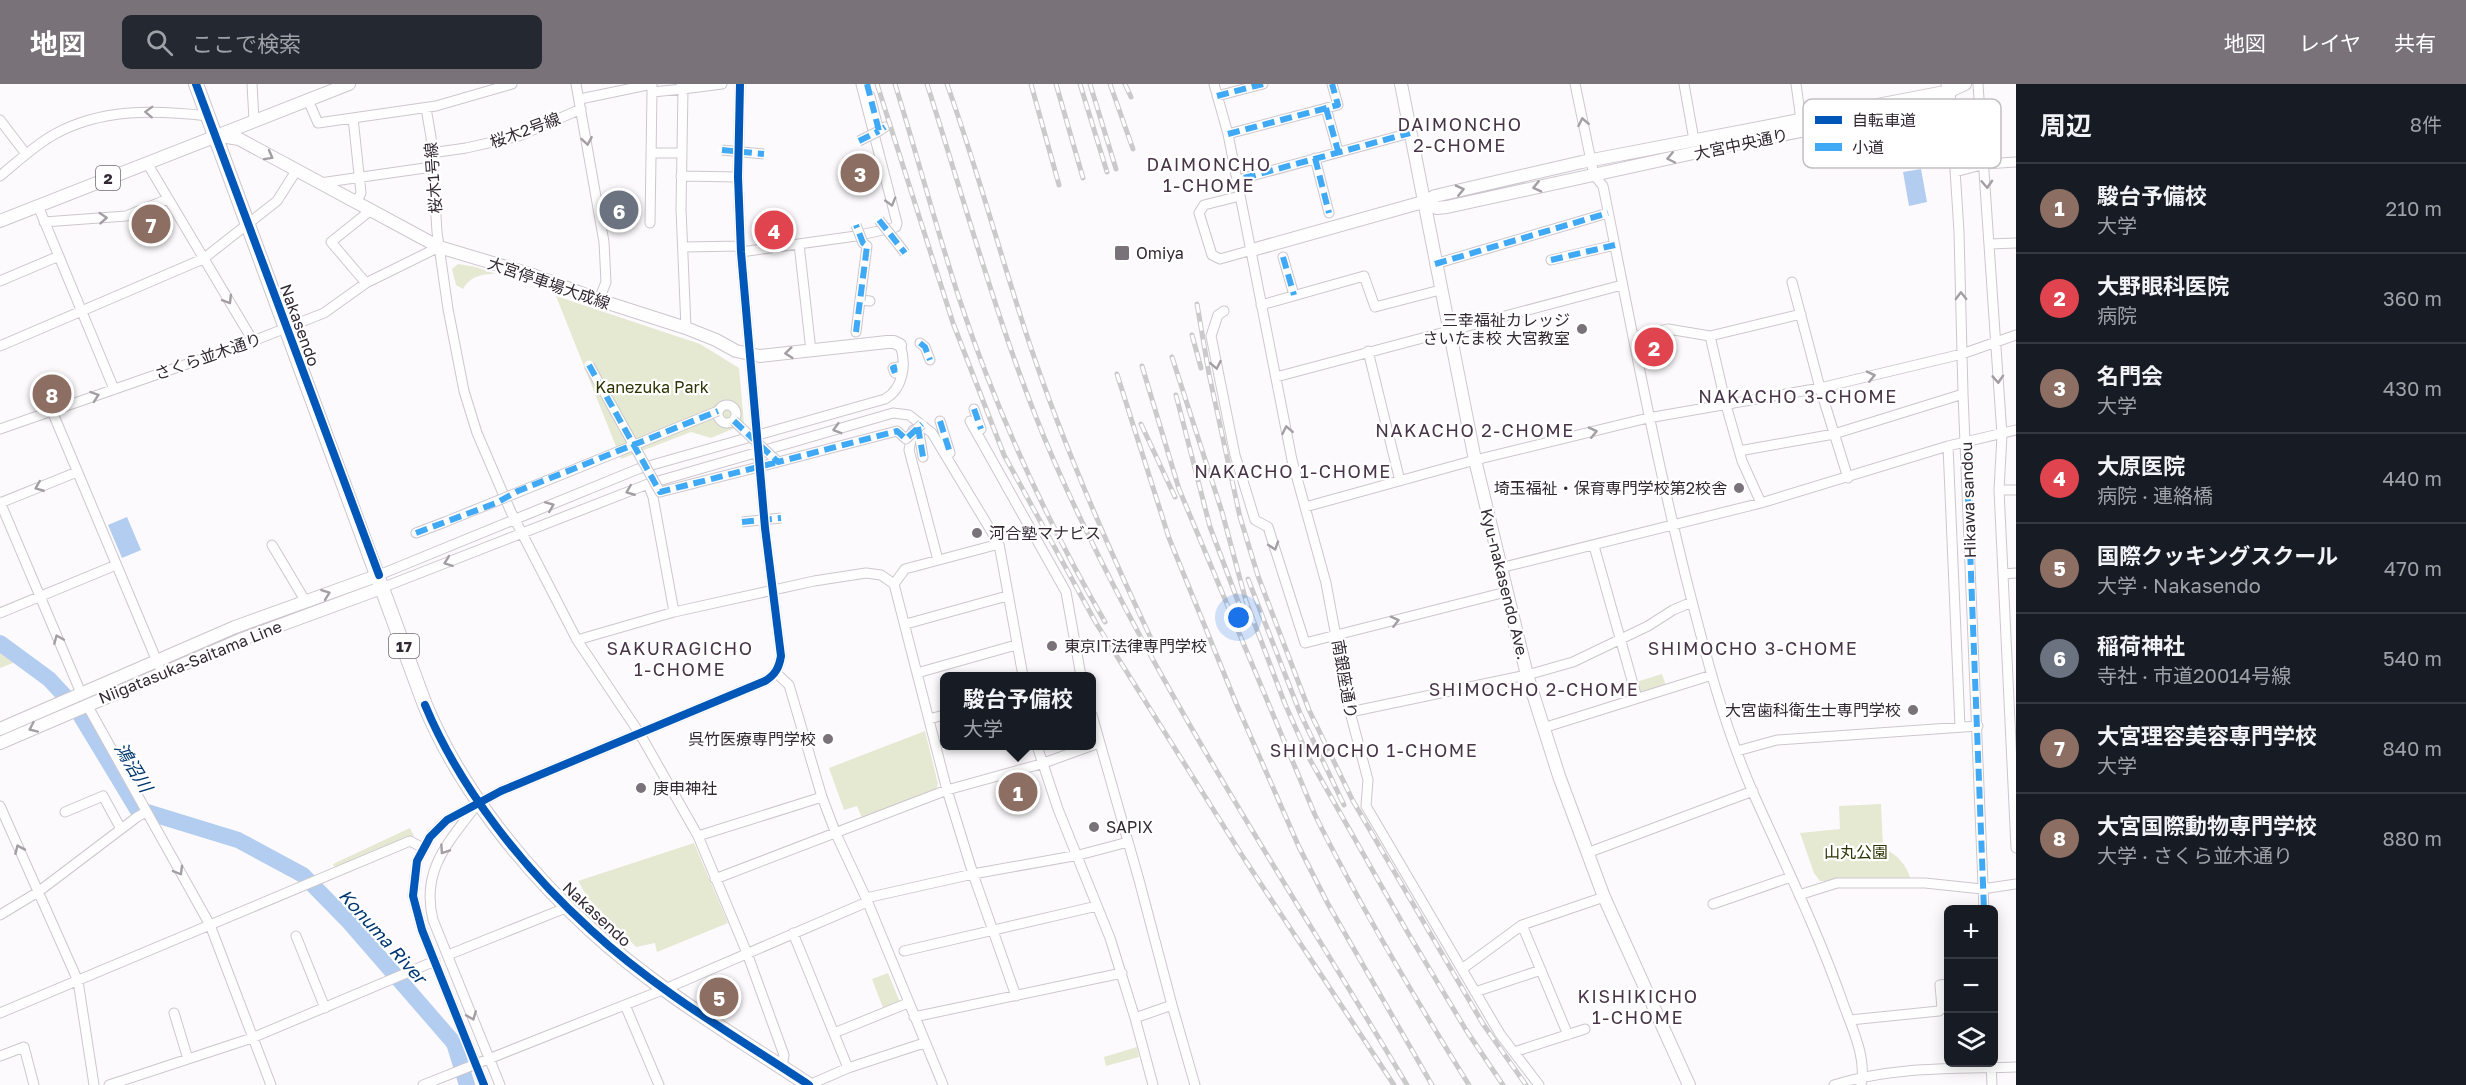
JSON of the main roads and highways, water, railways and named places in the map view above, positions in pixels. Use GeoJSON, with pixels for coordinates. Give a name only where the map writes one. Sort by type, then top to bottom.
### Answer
{"type":"FeatureCollection","features":[{"type":"Feature","properties":{"kind":"highway","name":"Nakasendo"},"geometry":{"type":"LineString","coordinates":[[196,84],[435,728],[478,803],[548,887],[617,953],[665,989],[805,1084]]}},
{"type":"Feature","properties":{"kind":"main road","name":"Kyu-nakasendo Ave."},"geometry":{"type":"LineString","coordinates":[[1401,84],[1475,460],[1527,675],[1587,853],[1689,1085]]}},
{"type":"Feature","properties":{"kind":"main road"},"geometry":{"type":"LineString","coordinates":[[1948,87],[1965,84]]}},
{"type":"Feature","properties":{"kind":"main road","name":"2"},"geometry":{"type":"LineString","coordinates":[[0,221],[341,86]]}},
{"type":"Feature","properties":{"kind":"main road","name":"大宮中央通り"},"geometry":{"type":"LineString","coordinates":[[1895,99],[1948,87]]}},
{"type":"Feature","properties":{"kind":"main road","name":"大宮中央通り"},"geometry":{"type":"LineString","coordinates":[[1252,250],[1423,202],[1435,196],[1591,160],[1803,120]]}},
{"type":"Feature","properties":{"kind":"main road","name":"大宮中央通り"},"geometry":{"type":"LineString","coordinates":[[1423,202],[1437,208],[1447,207],[1803,132]]}},
{"type":"Feature","properties":{"kind":"main road","name":"大宮停車場大成線"},"geometry":{"type":"LineString","coordinates":[[215,135],[239,139],[440,247],[533,275],[756,355],[887,342],[900,345]]}},
{"type":"Feature","properties":{"kind":"main road","name":"Niigatasuka-Saitama Line"},"geometry":{"type":"LineString","coordinates":[[0,729],[235,627],[306,602],[381,581]]}},
{"type":"Feature","properties":{"kind":"main road","name":"Niigatasuka-Saitama Line"},"geometry":{"type":"LineString","coordinates":[[0,743],[162,672],[381,581]]}},
{"type":"Feature","properties":{"kind":"water"},"geometry":{"type":"Polygon","coordinates":[[[1921,169],[1927,202],[1909,206],[1903,172],[1921,169]]]}},
{"type":"Feature","properties":{"kind":"water"},"geometry":{"type":"Polygon","coordinates":[[[127,517],[141,550],[122,558],[108,525],[127,517]]]}},
{"type":"Feature","properties":{"kind":"waterway","name":"鴻沼川"},"geometry":{"type":"LineString","coordinates":[[0,643],[49,679],[76,708],[137,809],[238,840],[303,875],[350,923],[454,1043],[467,1085]]}},
{"type":"Feature","properties":{"kind":"railway"},"geometry":{"type":"LineString","coordinates":[[877,84],[953,323],[1004,455],[1096,623],[1245,860],[1394,1085]]}},
{"type":"Feature","properties":{"kind":"railway"},"geometry":{"type":"LineString","coordinates":[[895,84],[951,271],[989,382],[1062,544],[1105,622]]}},
{"type":"Feature","properties":{"kind":"railway"},"geometry":{"type":"LineString","coordinates":[[927,84],[1008,341],[1026,392],[1068,492],[1105,569],[1186,719],[1407,1085]]}},
{"type":"Feature","properties":{"kind":"railway"},"geometry":{"type":"LineString","coordinates":[[947,84],[1028,339],[1056,418],[1104,534],[1156,649]]}},
{"type":"Feature","properties":{"kind":"railway"},"geometry":{"type":"LineString","coordinates":[[1031,84],[1059,185]]}},
{"type":"Feature","properties":{"kind":"railway"},"geometry":{"type":"LineString","coordinates":[[1056,84],[1083,178]]}},
{"type":"Feature","properties":{"kind":"railway"},"geometry":{"type":"LineString","coordinates":[[1080,84],[1107,172]]}},
{"type":"Feature","properties":{"kind":"railway"},"geometry":{"type":"LineString","coordinates":[[1090,84],[1116,169]]}},
{"type":"Feature","properties":{"kind":"railway"},"geometry":{"type":"LineString","coordinates":[[1110,84],[1133,149]]}},
{"type":"Feature","properties":{"kind":"railway"},"geometry":{"type":"LineString","coordinates":[[1125,84],[1131,97]]}},
{"type":"Feature","properties":{"kind":"railway"},"geometry":{"type":"LineString","coordinates":[[1197,304],[1209,374],[1240,517],[1258,576],[1309,710],[1353,801],[1483,1024],[1526,1085]]}},
{"type":"Feature","properties":{"kind":"railway"},"geometry":{"type":"LineString","coordinates":[[1192,335],[1201,368]]}},
{"type":"Feature","properties":{"kind":"railway"},"geometry":{"type":"LineString","coordinates":[[1172,357],[1222,512],[1246,601],[1285,704],[1309,758],[1408,933],[1466,1030],[1503,1085]]}},
{"type":"Feature","properties":{"kind":"railway"},"geometry":{"type":"LineString","coordinates":[[1142,366],[1179,489],[1315,815],[1389,952],[1469,1085]]}},
{"type":"Feature","properties":{"kind":"railway"},"geometry":{"type":"LineString","coordinates":[[1117,374],[1169,538],[1236,703],[1299,847],[1328,904],[1432,1085]]}},
{"type":"Feature","properties":{"kind":"railway"},"geometry":{"type":"LineString","coordinates":[[1176,395],[1210,527],[1242,612]]}},
{"type":"Feature","properties":{"kind":"railway"},"geometry":{"type":"LineString","coordinates":[[1141,424],[1175,497]]}},
{"type":"Feature","properties":{"kind":"railway"},"geometry":{"type":"LineString","coordinates":[[1248,579],[1300,713],[1344,805]]}},
{"type":"Feature","properties":{"kind":"place","name":"名門会"},"geometry":{"type":"Point","coordinates":[860,173]}},
{"type":"Feature","properties":{"kind":"place","name":"稲荷神社"},"geometry":{"type":"Point","coordinates":[619,210]}},
{"type":"Feature","properties":{"kind":"place","name":"大宮理容美容専門学校"},"geometry":{"type":"Point","coordinates":[151,224]}},
{"type":"Feature","properties":{"kind":"place","name":"大原医院"},"geometry":{"type":"Point","coordinates":[774,230]}},
{"type":"Feature","properties":{"kind":"place","name":"Omiya"},"geometry":{"type":"Point","coordinates":[1122,253]}},
{"type":"Feature","properties":{"kind":"place","name":"三幸福祉カレッジ さいたま校 大宮教室"},"geometry":{"type":"Point","coordinates":[1582,329]}},
{"type":"Feature","properties":{"kind":"place","name":"大野眼科医院"},"geometry":{"type":"Point","coordinates":[1654,347]}},
{"type":"Feature","properties":{"kind":"place","name":"大宮国際動物専門学校"},"geometry":{"type":"Point","coordinates":[52,394]}},
{"type":"Feature","properties":{"kind":"place","name":"埼玉福祉・保育専門学校第2校舎"},"geometry":{"type":"Point","coordinates":[1739,488]}},
{"type":"Feature","properties":{"kind":"place","name":"河合塾マナビス"},"geometry":{"type":"Point","coordinates":[977,533]}},
{"type":"Feature","properties":{"kind":"place","name":"東京IT法律専門学校"},"geometry":{"type":"Point","coordinates":[1052,646]}},
{"type":"Feature","properties":{"kind":"place","name":"大宮歯科衛生士専門学校"},"geometry":{"type":"Point","coordinates":[1913,710]}},
{"type":"Feature","properties":{"kind":"place","name":"呉竹医療専門学校"},"geometry":{"type":"Point","coordinates":[828,739]}},
{"type":"Feature","properties":{"kind":"place","name":"庚申神社"},"geometry":{"type":"Point","coordinates":[641,788]}},
{"type":"Feature","properties":{"kind":"place","name":"駿台予備校"},"geometry":{"type":"Point","coordinates":[1018,792]}},
{"type":"Feature","properties":{"kind":"place","name":"SAPIX"},"geometry":{"type":"Point","coordinates":[1094,827]}},
{"type":"Feature","properties":{"kind":"place","name":"国際クッキングスクール"},"geometry":{"type":"Point","coordinates":[719,997]}},
{"type":"Feature","properties":{"kind":"district","name":"DAIMONCHO 2-CHOME"},"geometry":{"type":"Point","coordinates":[1460,134]}},
{"type":"Feature","properties":{"kind":"district","name":"DAIMONCHO 1-CHOME"},"geometry":{"type":"Point","coordinates":[1209,174]}},
{"type":"Feature","properties":{"kind":"district","name":"NAKACHO 3-CHOME"},"geometry":{"type":"Point","coordinates":[1798,396]}},
{"type":"Feature","properties":{"kind":"district","name":"NAKACHO 2-CHOME"},"geometry":{"type":"Point","coordinates":[1475,430]}},
{"type":"Feature","properties":{"kind":"district","name":"NAKACHO 1-CHOME"},"geometry":{"type":"Point","coordinates":[1293,471]}},
{"type":"Feature","properties":{"kind":"district","name":"SHIMOCHO 3-CHOME"},"geometry":{"type":"Point","coordinates":[1753,648]}},
{"type":"Feature","properties":{"kind":"district","name":"SAKURAGICHO 1-CHOME"},"geometry":{"type":"Point","coordinates":[680,658]}},
{"type":"Feature","properties":{"kind":"district","name":"SHIMOCHO 2-CHOME"},"geometry":{"type":"Point","coordinates":[1534,689]}},
{"type":"Feature","properties":{"kind":"district","name":"SHIMOCHO 1-CHOME"},"geometry":{"type":"Point","coordinates":[1374,750]}},
{"type":"Feature","properties":{"kind":"district","name":"KISHIKICHO 1-CHOME"},"geometry":{"type":"Point","coordinates":[1638,1006]}},
{"type":"Feature","properties":{"kind":"park label","name":"Kanezuka Park"},"geometry":{"type":"Point","coordinates":[652,387]}},
{"type":"Feature","properties":{"kind":"park label","name":"山丸公園"},"geometry":{"type":"Point","coordinates":[1856,852]}},
{"type":"Feature","properties":{"kind":"water label","name":"Konuma River"},"geometry":{"type":"Point","coordinates":[383,936]}}]}
